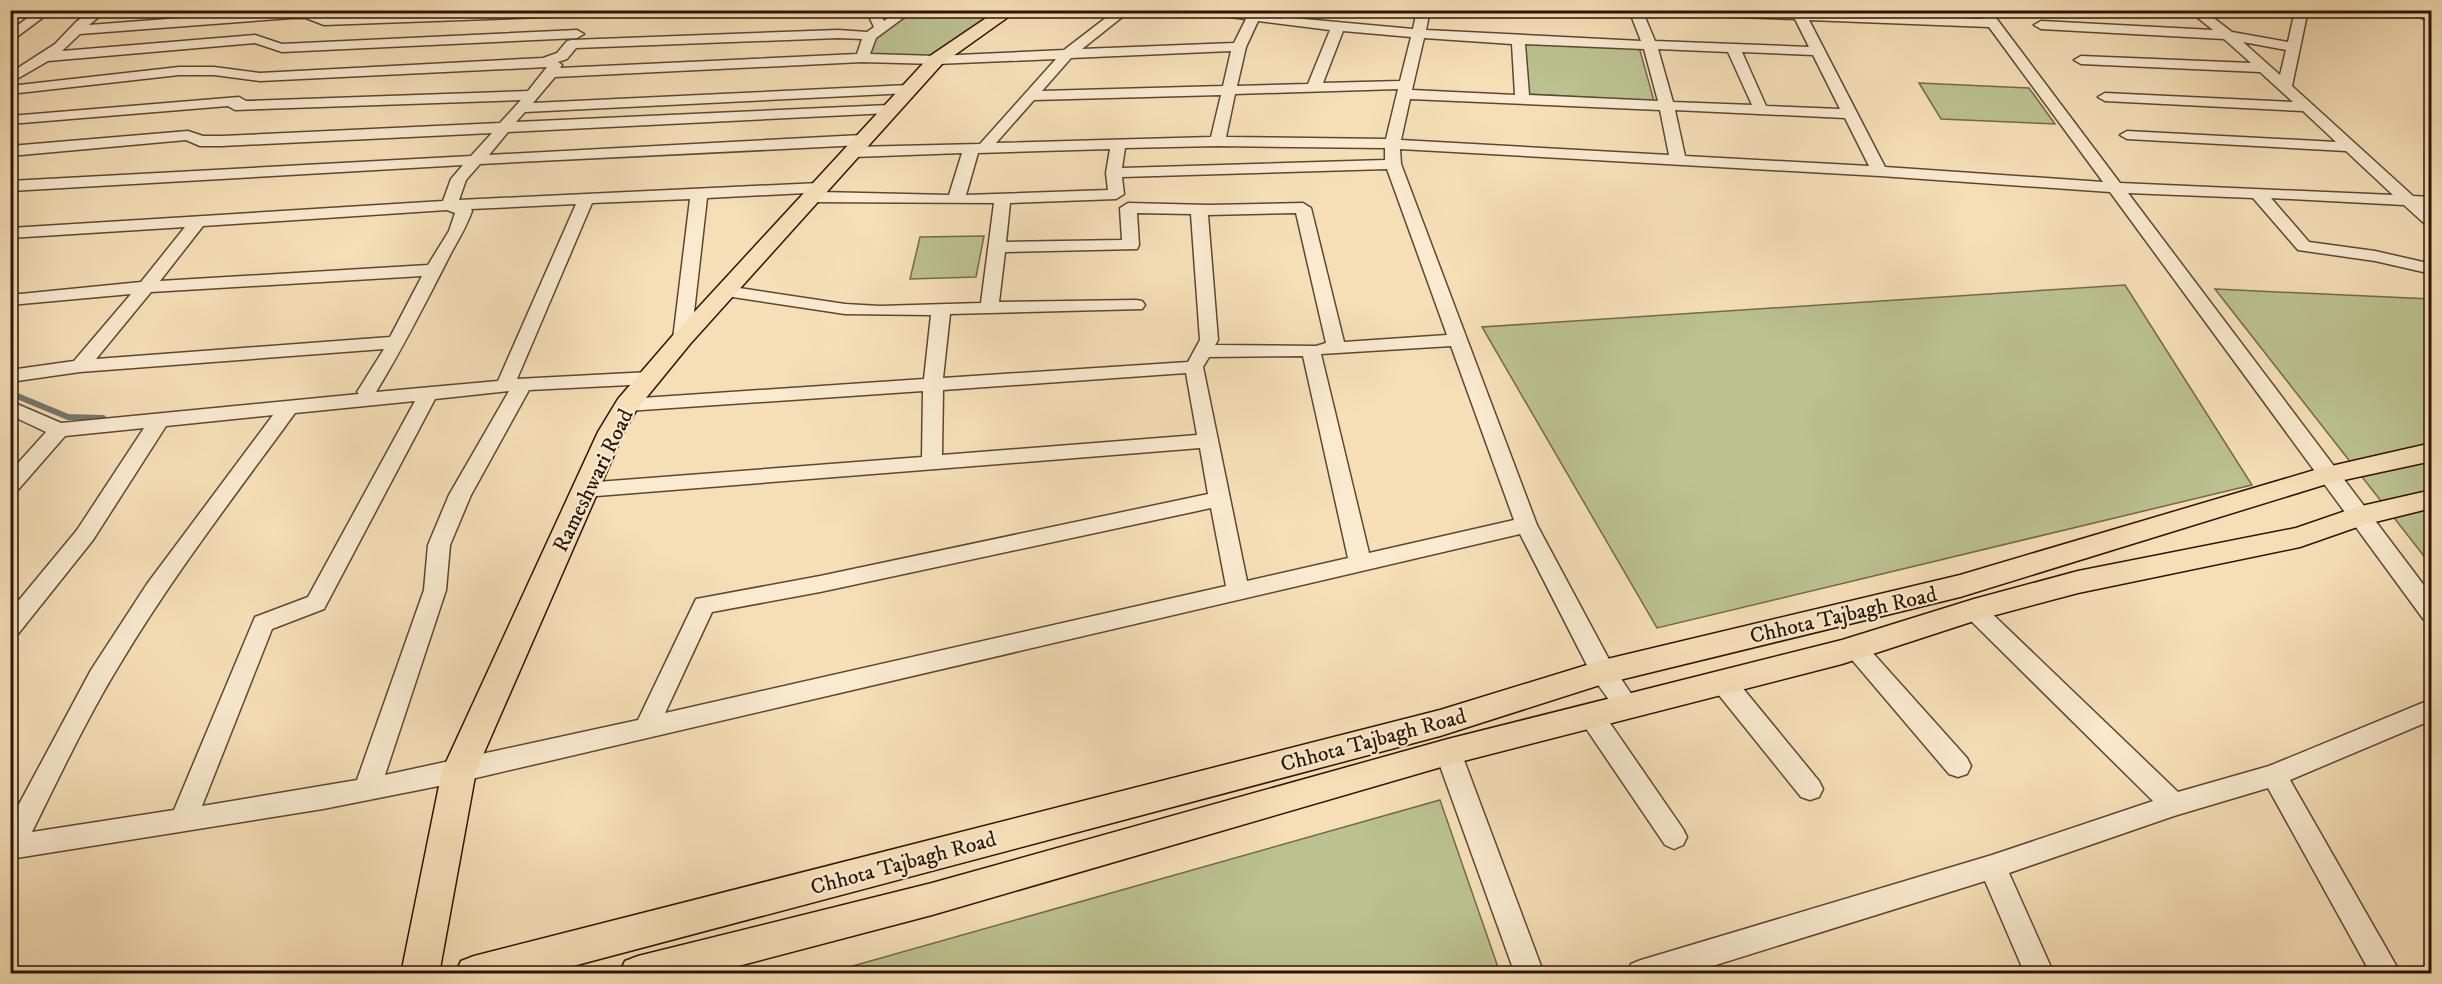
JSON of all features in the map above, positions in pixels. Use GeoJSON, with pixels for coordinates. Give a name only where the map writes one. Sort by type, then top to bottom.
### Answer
{"type":"FeatureCollection","features":[{"type":"Feature","properties":{"kind":"main road","name":"Rameshwari Road"},"geometry":{"type":"LineString","coordinates":[[420,974],[459,771],[584,490],[611,432],[627,405],[682,339],[936,60],[1010,10]]}},
{"type":"Feature","properties":{"kind":"main road","name":"Chhota Tajbagh Road"},"geometry":{"type":"LineString","coordinates":[[474,974],[1440,723],[1603,672],[1960,586],[2327,476],[2432,452]]}},
{"type":"Feature","properties":{"kind":"main road"},"geometry":{"type":"LineString","coordinates":[[638,974],[932,899],[1448,752],[1855,648],[1974,610],[2078,582],[2300,537],[2357,517],[2430,500]]}},
{"type":"Feature","properties":{"kind":"street"},"geometry":{"type":"LineString","coordinates":[[10,38],[47,10]]}},
{"type":"Feature","properties":{"kind":"street"},"geometry":{"type":"LineString","coordinates":[[10,80],[60,47],[101,10]]}},
{"type":"Feature","properties":{"kind":"street"},"geometry":{"type":"LineString","coordinates":[[77,30],[292,14],[308,14],[324,21],[626,10]]}},
{"type":"Feature","properties":{"kind":"street"},"geometry":{"type":"LineString","coordinates":[[872,10],[875,32]]}},
{"type":"Feature","properties":{"kind":"street"},"geometry":{"type":"LineString","coordinates":[[862,58],[875,32],[908,10]]}},
{"type":"Feature","properties":{"kind":"street"},"geometry":{"type":"LineString","coordinates":[[956,200],[977,149],[1067,54],[1125,10]]}},
{"type":"Feature","properties":{"kind":"street"},"geometry":{"type":"LineString","coordinates":[[1206,10],[1255,14],[1419,36],[1818,51]]}},
{"type":"Feature","properties":{"kind":"street"},"geometry":{"type":"LineString","coordinates":[[1424,10],[1392,144],[1393,165],[1526,525],[1603,672],[1628,707]]}},
{"type":"Feature","properties":{"kind":"street"},"geometry":{"type":"LineString","coordinates":[[1635,10],[1651,45],[1678,160]]}},
{"type":"Feature","properties":{"kind":"street"},"geometry":{"type":"LineString","coordinates":[[1652,10],[1797,13],[1992,23]]}},
{"type":"Feature","properties":{"kind":"street"},"geometry":{"type":"LineString","coordinates":[[1983,10],[2117,188],[2357,517],[2432,614]]}},
{"type":"Feature","properties":{"kind":"street"},"geometry":{"type":"LineString","coordinates":[[2194,10],[2228,35],[2432,222]]}},
{"type":"Feature","properties":{"kind":"street"},"geometry":{"type":"LineString","coordinates":[[2284,88],[2302,10]]}},
{"type":"Feature","properties":{"kind":"street"},"geometry":{"type":"LineString","coordinates":[[2412,10],[2430,15]]}},
{"type":"Feature","properties":{"kind":"street"},"geometry":{"type":"LineString","coordinates":[[449,205],[459,179],[527,102],[547,67],[562,56],[590,11]]}},
{"type":"Feature","properties":{"kind":"street"},"geometry":{"type":"LineString","coordinates":[[1797,13],[1880,171]]}},
{"type":"Feature","properties":{"kind":"street"},"geometry":{"type":"LineString","coordinates":[[1217,141],[1227,90],[1239,47],[1255,14]]}},
{"type":"Feature","properties":{"kind":"street"},"geometry":{"type":"LineString","coordinates":[[1314,87],[1338,26]]}},
{"type":"Feature","properties":{"kind":"street"},"geometry":{"type":"LineString","coordinates":[[2041,26],[2228,35],[2294,46]]}},
{"type":"Feature","properties":{"kind":"street"},"geometry":{"type":"LineString","coordinates":[[45,57],[255,39],[282,48],[875,32]]}},
{"type":"Feature","properties":{"kind":"street"},"geometry":{"type":"LineString","coordinates":[[1518,40],[1522,99]]}},
{"type":"Feature","properties":{"kind":"street"},"geometry":{"type":"LineString","coordinates":[[10,90],[179,71],[214,71],[260,77],[862,58],[936,60],[1239,47]]}},
{"type":"Feature","properties":{"kind":"street"},"geometry":{"type":"LineString","coordinates":[[1733,48],[1761,110]]}},
{"type":"Feature","properties":{"kind":"street"},"geometry":{"type":"LineString","coordinates":[[2081,60],[2288,71]]}},
{"type":"Feature","properties":{"kind":"street"},"geometry":{"type":"LineString","coordinates":[[1028,96],[1314,87],[1405,89],[1522,99],[1850,114]]}},
{"type":"Feature","properties":{"kind":"street"},"geometry":{"type":"LineString","coordinates":[[10,120],[239,101],[235,106],[527,102],[909,89]]}},
{"type":"Feature","properties":{"kind":"street"},"geometry":{"type":"LineString","coordinates":[[2105,97],[2306,107]]}},
{"type":"Feature","properties":{"kind":"street"},"geometry":{"type":"LineString","coordinates":[[10,150],[188,135],[200,141],[222,141],[889,110]]}},
{"type":"Feature","properties":{"kind":"street"},"geometry":{"type":"LineString","coordinates":[[2127,135],[2350,147]]}},
{"type":"Feature","properties":{"kind":"street"},"geometry":{"type":"LineString","coordinates":[[10,186],[777,143],[977,149],[1217,141],[1392,144],[1880,171],[2117,188],[2432,202]]}},
{"type":"Feature","properties":{"kind":"street"},"geometry":{"type":"LineString","coordinates":[[10,233],[449,205],[699,194],[815,193],[956,200],[1116,194],[1114,173],[1118,146]]}},
{"type":"Feature","properties":{"kind":"street"},"geometry":{"type":"LineString","coordinates":[[1114,173],[1393,165]]}},
{"type":"Feature","properties":{"kind":"street"},"geometry":{"type":"LineString","coordinates":[[2258,193],[2304,246],[2375,256],[2432,269]]}},
{"type":"Feature","properties":{"kind":"street"},"geometry":{"type":"LineString","coordinates":[[682,339],[699,194]]}},
{"type":"Feature","properties":{"kind":"street"},"geometry":{"type":"LineString","coordinates":[[989,308],[1003,198]]}},
{"type":"Feature","properties":{"kind":"street"},"geometry":{"type":"LineString","coordinates":[[367,789],[435,590],[439,545],[460,495],[515,382],[586,199]]}},
{"type":"Feature","properties":{"kind":"street"},"geometry":{"type":"LineString","coordinates":[[367,392],[457,231],[464,212],[449,205]]}},
{"type":"Feature","properties":{"kind":"street"},"geometry":{"type":"LineString","coordinates":[[996,247],[1131,245],[1128,208],[1303,207],[1336,348]]}},
{"type":"Feature","properties":{"kind":"street"},"geometry":{"type":"LineString","coordinates":[[1199,209],[1209,340],[1198,359],[1208,441],[1238,591]]}},
{"type":"Feature","properties":{"kind":"street"},"geometry":{"type":"LineString","coordinates":[[80,366],[198,221]]}},
{"type":"Feature","properties":{"kind":"street"},"geometry":{"type":"LineString","coordinates":[[10,300],[146,287],[434,270]]}},
{"type":"Feature","properties":{"kind":"street"},"geometry":{"type":"LineString","coordinates":[[726,291],[845,309],[941,310],[1136,305]]}},
{"type":"Feature","properties":{"kind":"street"},"geometry":{"type":"LineString","coordinates":[[932,463],[933,384],[941,310]]}},
{"type":"Feature","properties":{"kind":"street"},"geometry":{"type":"LineString","coordinates":[[627,405],[933,384],[1198,359],[1459,340]]}},
{"type":"Feature","properties":{"kind":"street"},"geometry":{"type":"LineString","coordinates":[[10,376],[80,366],[397,342]]}},
{"type":"Feature","properties":{"kind":"street"},"geometry":{"type":"LineString","coordinates":[[1311,350],[1360,563]]}},
{"type":"Feature","properties":{"kind":"street"},"geometry":{"type":"LineString","coordinates":[[10,407],[59,430],[428,394],[515,382],[650,378]]}},
{"type":"Feature","properties":{"kind":"street"},"geometry":{"type":"LineString","coordinates":[[183,820],[263,623],[316,603],[428,394]]}},
{"type":"Feature","properties":{"kind":"street"},"geometry":{"type":"LineString","coordinates":[[11,847],[114,652],[200,528],[289,407]]}},
{"type":"Feature","properties":{"kind":"street"},"geometry":{"type":"LineString","coordinates":[[10,628],[85,535],[159,421]]}},
{"type":"Feature","properties":{"kind":"street"},"geometry":{"type":"LineString","coordinates":[[10,486],[59,430]]}},
{"type":"Feature","properties":{"kind":"street"},"geometry":{"type":"LineString","coordinates":[[584,490],[1208,441]]}},
{"type":"Feature","properties":{"kind":"street"},"geometry":{"type":"LineString","coordinates":[[646,728],[704,605],[820,584],[1220,499]]}},
{"type":"Feature","properties":{"kind":"street"},"geometry":{"type":"LineString","coordinates":[[11,847],[367,789],[459,771],[1526,525]]}},
{"type":"Feature","properties":{"kind":"street"},"geometry":{"type":"LineString","coordinates":[[1974,610],[2174,805]]}},
{"type":"Feature","properties":{"kind":"street"},"geometry":{"type":"LineString","coordinates":[[1855,648],[1958,766]]}},
{"type":"Feature","properties":{"kind":"street"},"geometry":{"type":"LineString","coordinates":[[1723,682],[1810,789]]}},
{"type":"Feature","properties":{"kind":"street"},"geometry":{"type":"LineString","coordinates":[[1641,974],[1992,867],[2174,805],[2274,775],[2432,709]]}},
{"type":"Feature","properties":{"kind":"street"},"geometry":{"type":"LineString","coordinates":[[1592,717],[1674,837]]}},
{"type":"Feature","properties":{"kind":"street"},"geometry":{"type":"LineString","coordinates":[[1448,752],[1530,974]]}},
{"type":"Feature","properties":{"kind":"street"},"geometry":{"type":"LineString","coordinates":[[2274,775],[2387,974]]}},
{"type":"Feature","properties":{"kind":"street"},"geometry":{"type":"LineString","coordinates":[[1992,867],[2040,974]]}},
{"type":"Feature","properties":{"kind":"green space"},"geometry":{"type":"Polygon","coordinates":[[[913,11],[1002,11],[933,57],[867,55],[875,35],[913,11]]]}},
{"type":"Feature","properties":{"kind":"green space"},"geometry":{"type":"Polygon","coordinates":[[[1525,43],[1639,47],[1654,101],[1529,94],[1525,43]]]}},
{"type":"Feature","properties":{"kind":"green space"},"geometry":{"type":"Polygon","coordinates":[[[1919,83],[2029,88],[2055,124],[1941,119],[1919,83]]]}},
{"type":"Feature","properties":{"kind":"green space"},"geometry":{"type":"Polygon","coordinates":[[[984,236],[976,277],[910,279],[920,237],[984,236]]]}},
{"type":"Feature","properties":{"kind":"green space"},"geometry":{"type":"Polygon","coordinates":[[[2125,285],[2252,485],[1657,628],[1482,327],[2125,285]]]}},
{"type":"Feature","properties":{"kind":"green space"},"geometry":{"type":"Polygon","coordinates":[[[2215,289],[2431,299],[2431,565],[2215,289]]]}},
{"type":"Feature","properties":{"kind":"green space"},"geometry":{"type":"Polygon","coordinates":[[[1440,800],[1500,973],[828,973],[1440,800]]]}},
{"type":"Feature","properties":{"kind":"waterway"},"geometry":{"type":"LineString","coordinates":[[10,393],[68,417],[103,418]]}}]}
